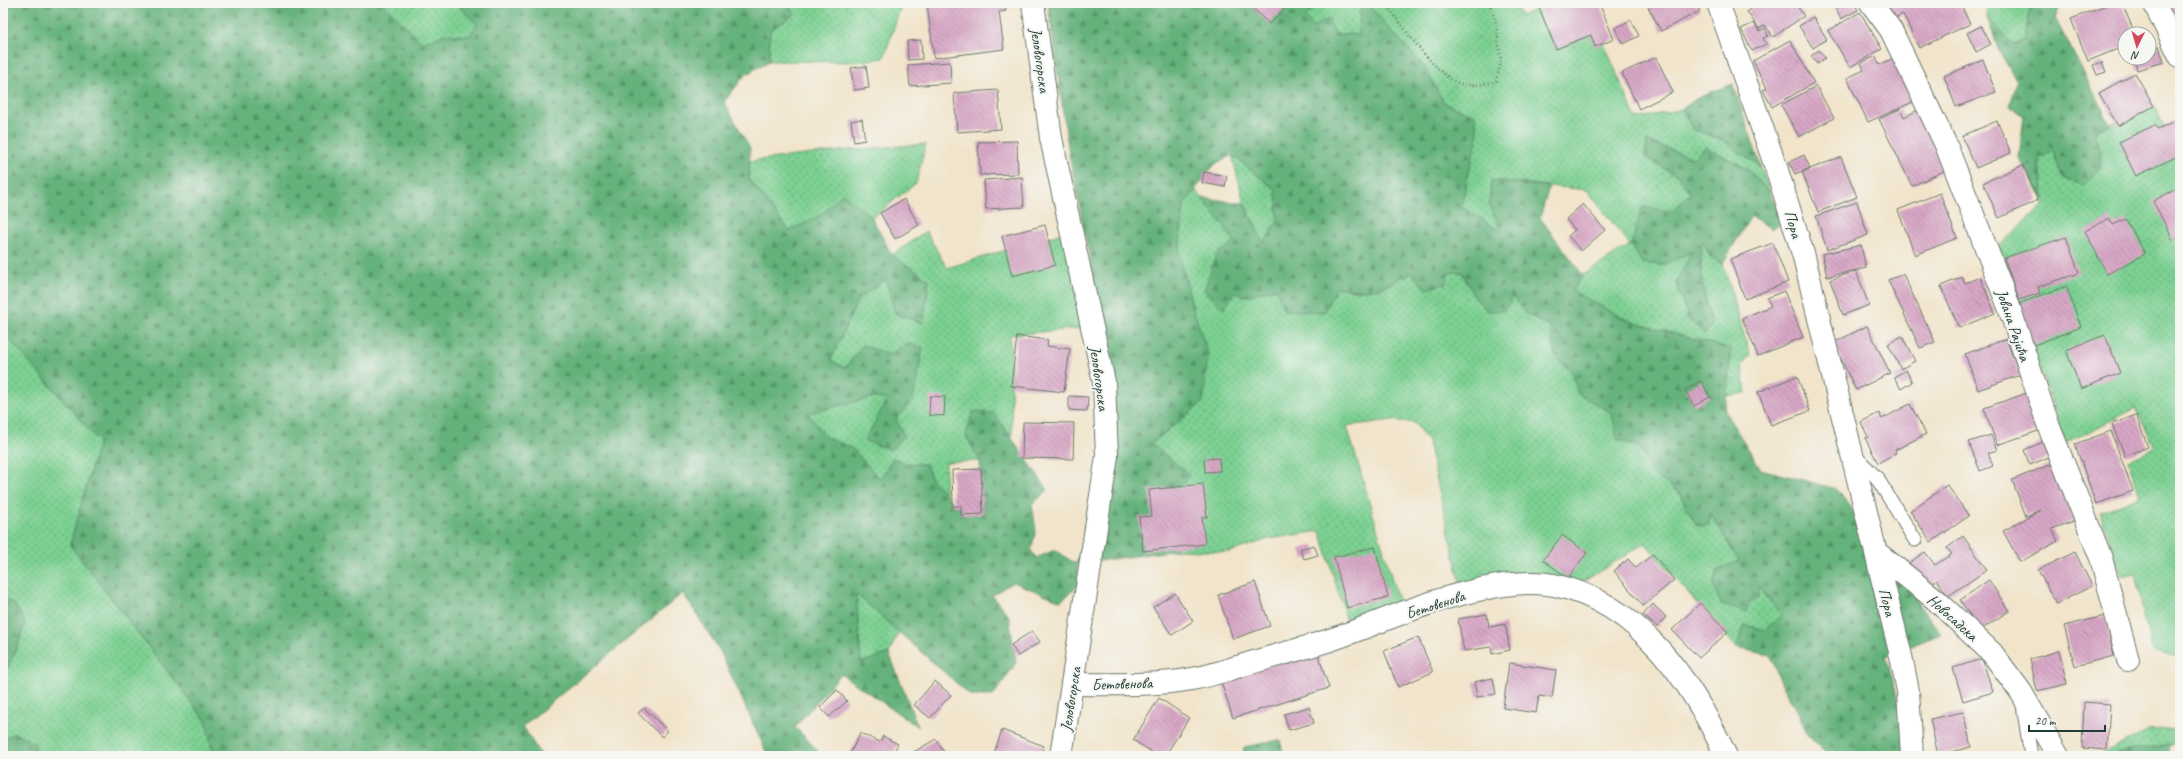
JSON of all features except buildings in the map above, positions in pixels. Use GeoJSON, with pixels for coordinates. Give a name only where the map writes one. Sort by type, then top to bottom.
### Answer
{"type":"FeatureCollection","features":[{"type":"Feature","properties":{"kind":"street","name":"Јеловогорска"},"geometry":{"type":"LineString","coordinates":[[1033,3],[1051,138],[1104,382],[1108,456],[1061,756]]}},
{"type":"Feature","properties":{"kind":"street","name":"Пора"},"geometry":{"type":"LineString","coordinates":[[1718,3],[1790,208],[1804,257],[1850,451],[1892,614],[1908,692],[1912,756]]}},
{"type":"Feature","properties":{"kind":"street","name":"Јована Рајића"},"geometry":{"type":"LineString","coordinates":[[1871,3],[1891,30],[1946,145],[2009,307],[2049,426],[2101,558],[2128,660]]}},
{"type":"Feature","properties":{"kind":"street"},"geometry":{"type":"LineString","coordinates":[[2154,3],[2180,56]]}},
{"type":"Feature","properties":{"kind":"street","name":"Новосадска"},"geometry":{"type":"LineString","coordinates":[[1876,552],[1935,600],[1992,653],[2021,692],[2058,756]]}},
{"type":"Feature","properties":{"kind":"street","name":"Бетовенова"},"geometry":{"type":"LineString","coordinates":[[1072,684],[1141,683],[1192,679],[1330,640],[1456,595],[1498,586],[1520,584],[1553,585],[1577,592],[1604,605],[1654,641],[1673,663],[1694,694],[1712,725],[1726,756]]}},
{"type":"Feature","properties":{"kind":"lane"},"geometry":{"type":"LineString","coordinates":[[1850,451],[1877,478],[1915,540]]}},
{"type":"Feature","properties":{"kind":"lane","name":"Новосадска"},"geometry":{"type":"LineString","coordinates":[[2021,692],[2031,756]]}},
{"type":"Feature","properties":{"kind":"path"},"geometry":{"type":"LineString","coordinates":[[1385,3],[1430,60],[1454,82],[1477,86],[1496,82],[1501,61],[1496,23],[1489,3]]}},
{"type":"Feature","properties":{"kind":"green space"},"geometry":{"type":"Polygon","coordinates":[[[3,3],[383,3],[422,43],[446,34],[469,36],[478,25],[461,9],[462,3],[785,3],[795,14],[770,30],[769,61],[745,75],[724,102],[750,148],[749,179],[789,231],[821,215],[843,193],[872,218],[892,255],[929,280],[923,323],[895,313],[886,279],[858,299],[831,360],[845,368],[863,345],[889,355],[908,343],[923,348],[913,400],[896,418],[904,436],[891,450],[865,441],[887,399],[871,398],[808,413],[825,437],[852,448],[880,479],[893,458],[908,464],[926,464],[932,481],[945,492],[953,506],[961,506],[961,514],[983,513],[980,461],[966,436],[973,411],[994,413],[1048,490],[1032,504],[1036,531],[1031,550],[1036,558],[1055,550],[1076,564],[1117,441],[1091,264],[1069,154],[1048,3],[1248,3],[1269,24],[1291,3],[1321,3],[1305,16],[1313,27],[1328,19],[1336,34],[1358,34],[1361,3],[1367,3],[1425,68],[1445,104],[1475,115],[1478,135],[1461,206],[1502,232],[1489,205],[1491,180],[1549,187],[1540,218],[1583,275],[1572,291],[1631,322],[1731,349],[1725,412],[1761,469],[1837,489],[1941,634],[1886,656],[1913,756],[1829,756],[1808,736],[1797,710],[1784,690],[1770,655],[1736,648],[1745,625],[1765,630],[1781,615],[1759,586],[1758,598],[1748,603],[1746,613],[1721,604],[1713,585],[1718,570],[1739,561],[1712,516],[1708,525],[1697,526],[1679,493],[1652,473],[1641,448],[1617,439],[1612,413],[1578,394],[1573,374],[1555,355],[1551,328],[1524,312],[1513,297],[1504,311],[1487,311],[1473,294],[1462,272],[1449,273],[1445,284],[1426,289],[1412,273],[1384,286],[1368,290],[1337,287],[1324,312],[1284,310],[1276,288],[1246,296],[1234,293],[1224,309],[1204,290],[1216,255],[1235,241],[1202,198],[1244,203],[1264,243],[1278,221],[1276,190],[1232,155],[1215,164],[1184,204],[1179,254],[1193,309],[1208,354],[1203,402],[1151,444],[1189,474],[1164,529],[1177,550],[1077,564],[1079,585],[1061,601],[1013,582],[992,595],[1009,616],[1016,663],[993,696],[971,696],[856,594],[861,663],[889,653],[918,727],[841,674],[795,727],[823,756],[768,756],[720,651],[683,593],[523,726],[541,756],[214,756],[206,721],[70,545],[99,441],[3,332],[3,3]]]}},
{"type":"Feature","properties":{"kind":"green space"},"geometry":{"type":"Polygon","coordinates":[[[383,3],[462,3],[461,9],[478,25],[469,36],[446,34],[422,43],[383,3]]]}},
{"type":"Feature","properties":{"kind":"green space"},"geometry":{"type":"Polygon","coordinates":[[[785,3],[902,3],[884,58],[855,62],[769,61],[770,30],[795,14],[785,3]]]}},
{"type":"Feature","properties":{"kind":"green space"},"geometry":{"type":"Polygon","coordinates":[[[1321,3],[1361,3],[1358,34],[1336,34],[1313,28],[1304,15],[1321,3]]]}},
{"type":"Feature","properties":{"kind":"green space"},"geometry":{"type":"Polygon","coordinates":[[[1367,3],[1515,3],[1521,16],[1537,9],[1556,49],[1591,35],[1595,47],[1604,43],[1636,119],[1682,109],[1693,129],[1724,141],[1761,167],[1770,193],[1748,169],[1693,158],[1647,141],[1645,157],[1678,176],[1690,193],[1672,211],[1642,263],[1661,265],[1692,251],[1676,283],[1712,324],[1702,283],[1701,263],[1703,240],[1711,258],[1723,263],[1750,355],[1742,365],[1746,393],[1726,396],[1730,349],[1631,322],[1571,291],[1583,275],[1630,245],[1587,190],[1491,180],[1502,232],[1461,206],[1478,135],[1475,115],[1445,104],[1425,68],[1367,3]]]}},
{"type":"Feature","properties":{"kind":"green space"},"geometry":{"type":"Polygon","coordinates":[[[1986,3],[2031,3],[2025,40],[2014,44],[1987,17],[1986,3]]]}},
{"type":"Feature","properties":{"kind":"green space"},"geometry":{"type":"Polygon","coordinates":[[[2031,3],[2062,3],[2055,18],[2110,124],[2095,130],[2099,146],[2101,168],[2083,185],[2062,178],[2053,150],[2039,159],[2045,203],[2019,157],[2024,116],[2010,107],[2017,81],[1999,51],[1987,17],[2014,44],[2025,40],[2031,3]]]}},
{"type":"Feature","properties":{"kind":"green space"},"geometry":{"type":"Polygon","coordinates":[[[1733,84],[1761,167],[1724,141],[1693,129],[1682,109],[1700,96],[1733,84]]]}},
{"type":"Feature","properties":{"kind":"green space"},"geometry":{"type":"Polygon","coordinates":[[[2156,108],[2180,162],[2180,657],[2152,652],[2135,574],[2122,577],[2100,512],[2140,496],[2128,460],[2155,448],[2136,408],[2066,443],[1997,248],[2045,203],[2039,159],[2053,149],[2062,178],[2099,146],[2095,130],[2156,108]]]}},
{"type":"Feature","properties":{"kind":"green space"},"geometry":{"type":"Polygon","coordinates":[[[1647,141],[1693,158],[1706,147],[1748,169],[1770,193],[1782,221],[1772,229],[1751,216],[1723,263],[1711,258],[1703,241],[1701,263],[1702,283],[1712,324],[1705,334],[1688,318],[1676,283],[1692,252],[1662,265],[1642,263],[1631,245],[1642,207],[1672,211],[1690,193],[1678,176],[1645,157],[1647,141]]]}},
{"type":"Feature","properties":{"kind":"green space"},"geometry":{"type":"Polygon","coordinates":[[[926,144],[916,183],[872,218],[843,194],[821,215],[789,231],[749,179],[749,161],[849,150],[926,144]]]}},
{"type":"Feature","properties":{"kind":"green space"},"geometry":{"type":"Polygon","coordinates":[[[1232,155],[1276,190],[1278,221],[1264,243],[1244,203],[1232,155]]]}},
{"type":"Feature","properties":{"kind":"green space"},"geometry":{"type":"Polygon","coordinates":[[[1196,190],[1235,241],[1216,255],[1224,308],[1234,292],[1246,296],[1276,288],[1337,287],[1357,291],[1382,288],[1412,272],[1462,272],[1473,294],[1513,297],[1524,312],[1551,328],[1555,355],[1573,374],[1578,394],[1612,413],[1617,439],[1641,448],[1652,473],[1679,493],[1697,526],[1712,515],[1739,561],[1748,603],[1758,586],[1781,615],[1765,630],[1745,625],[1736,648],[1645,543],[1581,583],[1461,586],[1428,442],[1415,423],[1392,420],[1347,426],[1400,606],[1348,625],[1320,531],[1269,539],[1230,552],[1177,550],[1164,529],[1151,444],[1203,402],[1208,354],[1193,309],[1179,254],[1184,203],[1196,190]]]}},
{"type":"Feature","properties":{"kind":"green space"},"geometry":{"type":"Polygon","coordinates":[[[926,231],[947,268],[1062,233],[1084,328],[1010,335],[1012,438],[994,413],[966,436],[980,461],[946,462],[945,492],[932,481],[926,464],[908,464],[893,458],[880,479],[852,448],[825,437],[808,413],[871,398],[888,399],[896,418],[913,400],[908,343],[889,355],[863,345],[845,368],[831,360],[858,299],[886,279],[895,313],[923,323],[929,280],[892,255],[926,231]]]}},
{"type":"Feature","properties":{"kind":"green space"},"geometry":{"type":"Polygon","coordinates":[[[3,332],[99,441],[70,545],[206,721],[214,756],[3,756],[3,332]]]}},
{"type":"Feature","properties":{"kind":"green space"},"geometry":{"type":"Polygon","coordinates":[[[856,594],[899,632],[889,653],[861,663],[856,594]]]}},
{"type":"Feature","properties":{"kind":"green space"},"geometry":{"type":"Polygon","coordinates":[[[3,599],[14,603],[25,623],[17,648],[3,677],[3,599]]]}},
{"type":"Feature","properties":{"kind":"green space"},"geometry":{"type":"Polygon","coordinates":[[[2180,729],[2180,744],[2118,753],[2118,756],[2098,756],[2147,731],[2180,729]]]}},
{"type":"Feature","properties":{"kind":"green space"},"geometry":{"type":"Polygon","coordinates":[[[14,733],[35,743],[35,756],[3,756],[3,739],[14,733]]]}},
{"type":"Feature","properties":{"kind":"green space"},"geometry":{"type":"Polygon","coordinates":[[[1280,740],[1284,756],[1243,756],[1244,747],[1280,740]]]}},
{"type":"Feature","properties":{"kind":"green space"},"geometry":{"type":"Polygon","coordinates":[[[2169,744],[2170,756],[2118,756],[2118,753],[2169,744]]]}}]}
